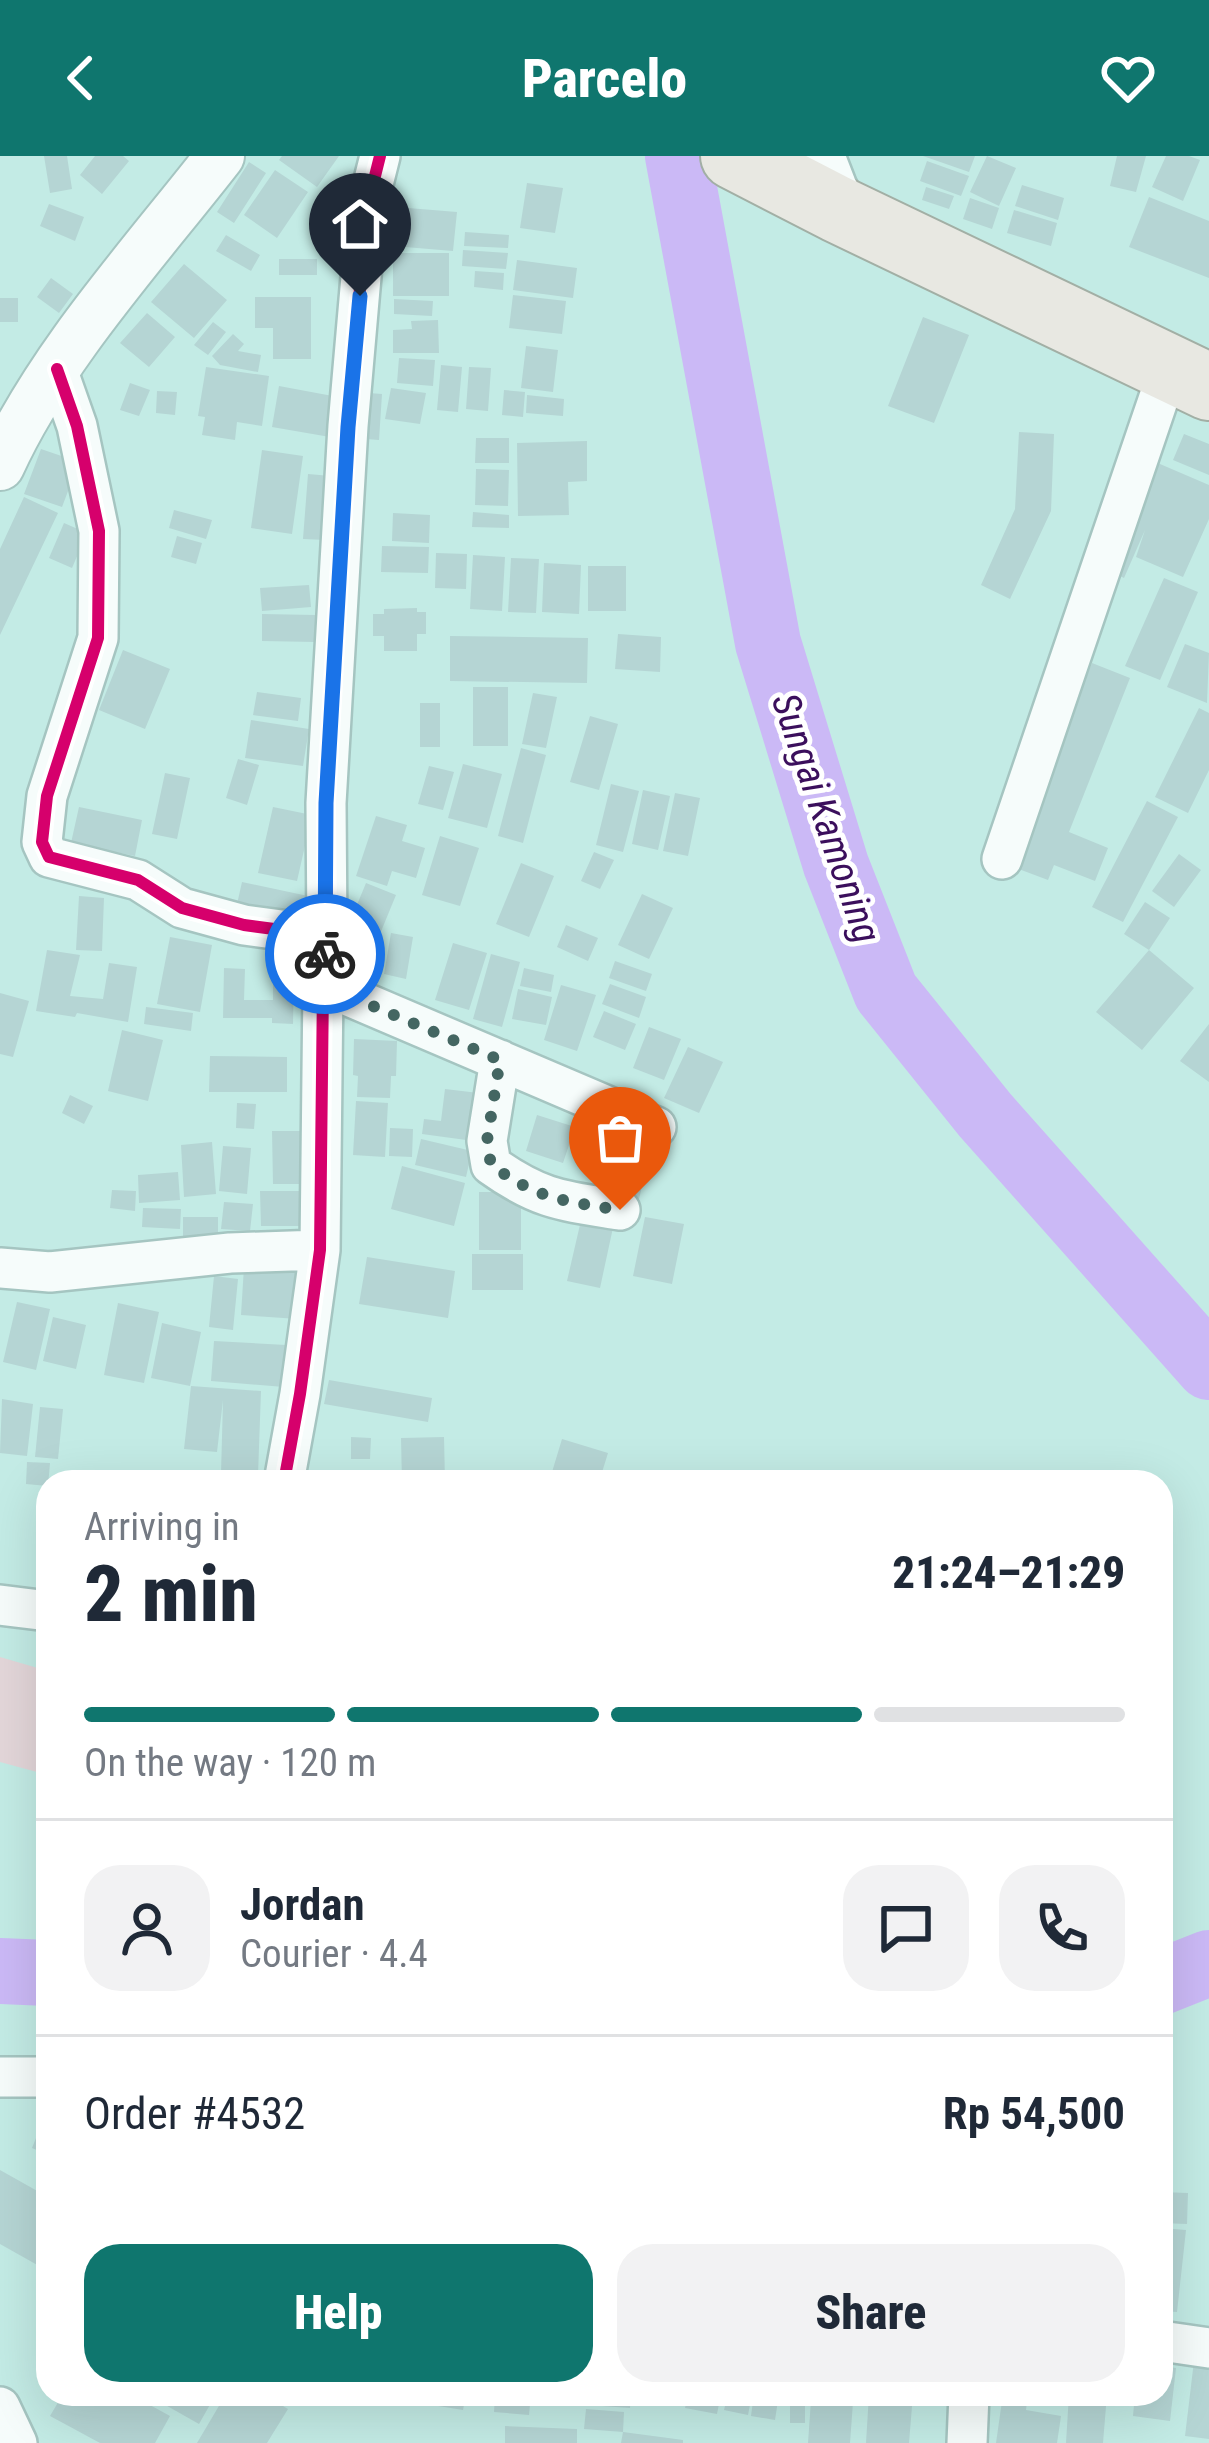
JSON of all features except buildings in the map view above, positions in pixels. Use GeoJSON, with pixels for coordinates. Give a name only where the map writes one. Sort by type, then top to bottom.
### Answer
{"type":"FeatureCollection","features":[{"type":"Feature","properties":{"kind":"highway"},"geometry":{"type":"LineString","coordinates":[[734,156],[838,193],[1189,378]]}},
{"type":"Feature","properties":{"kind":"street"},"geometry":{"type":"LineString","coordinates":[[3,449],[92,320],[220,156]]}},
{"type":"Feature","properties":{"kind":"street"},"geometry":{"type":"LineString","coordinates":[[286,1470],[320,1250],[326,803],[348,427],[368,208],[380,156]]}},
{"type":"Feature","properties":{"kind":"street"},"geometry":{"type":"LineString","coordinates":[[57,369],[76,426],[99,531],[98,638],[47,796],[42,842],[49,857],[138,880],[182,908],[244,925],[327,936]]}},
{"type":"Feature","properties":{"kind":"street"},"geometry":{"type":"LineString","coordinates":[[1002,859],[1189,378]]}},
{"type":"Feature","properties":{"kind":"street"},"geometry":{"type":"LineString","coordinates":[[323,985],[656,1127]]}},
{"type":"Feature","properties":{"kind":"street"},"geometry":{"type":"LineString","coordinates":[[500,1060],[487,1141],[491,1165],[547,1198],[620,1210]]}},
{"type":"Feature","properties":{"kind":"street"},"geometry":{"type":"LineString","coordinates":[[0,1268],[50,1272],[230,1253],[320,1250]]}},
{"type":"Feature","properties":{"kind":"street"},"geometry":{"type":"LineString","coordinates":[[0,1605],[36,1610]]}},
{"type":"Feature","properties":{"kind":"street"},"geometry":{"type":"LineString","coordinates":[[0,2077],[36,2077]]}},
{"type":"Feature","properties":{"kind":"street"},"geometry":{"type":"LineString","coordinates":[[1173,2343],[1209,2348]]}},
{"type":"Feature","properties":{"kind":"street"},"geometry":{"type":"LineString","coordinates":[[967,2443],[969,2406]]}},
{"type":"Feature","properties":{"kind":"street"},"geometry":{"type":"LineString","coordinates":[[0,2407],[17,2443]]}},
{"type":"Feature","properties":{"kind":"shaded area"},"geometry":{"type":"Polygon","coordinates":[[[0,1657],[36,1668],[36,1772],[0,1762],[0,1657]]]}},
{"type":"Feature","properties":{"kind":"waterway","name":"Sungai Kamoning"},"geometry":{"type":"LineString","coordinates":[[678,156],[768,643],[836,865],[886,992],[985,1115],[1209,1367]]}},
{"type":"Feature","properties":{"kind":"waterway","name":"Sungai Kamoning"},"geometry":{"type":"LineString","coordinates":[[1173,1977],[1209,1963]]}},
{"type":"Feature","properties":{"kind":"waterway","name":"Sungai Kamoning"},"geometry":{"type":"LineString","coordinates":[[0,1971],[36,1972]]}},
{"type":"Feature","properties":{"kind":"cycle path"},"geometry":{"type":"LineString","coordinates":[[286,1470],[320,1250],[326,803],[348,426],[367,208],[380,156]]}},
{"type":"Feature","properties":{"kind":"cycle path"},"geometry":{"type":"LineString","coordinates":[[57,369],[77,426],[99,531],[98,638],[47,796],[42,842],[49,857],[138,880],[182,908],[244,925],[327,936]]}},
{"type":"Feature","properties":{"kind":"way so far"},"geometry":{"type":"LineString","coordinates":[[325,954],[323,985],[500,1060],[487,1141],[491,1165],[547,1198],[620,1210]]}},
{"type":"Feature","properties":{"kind":"route"},"geometry":{"type":"LineString","coordinates":[[325,954],[326,803],[360,296]]}}]}
